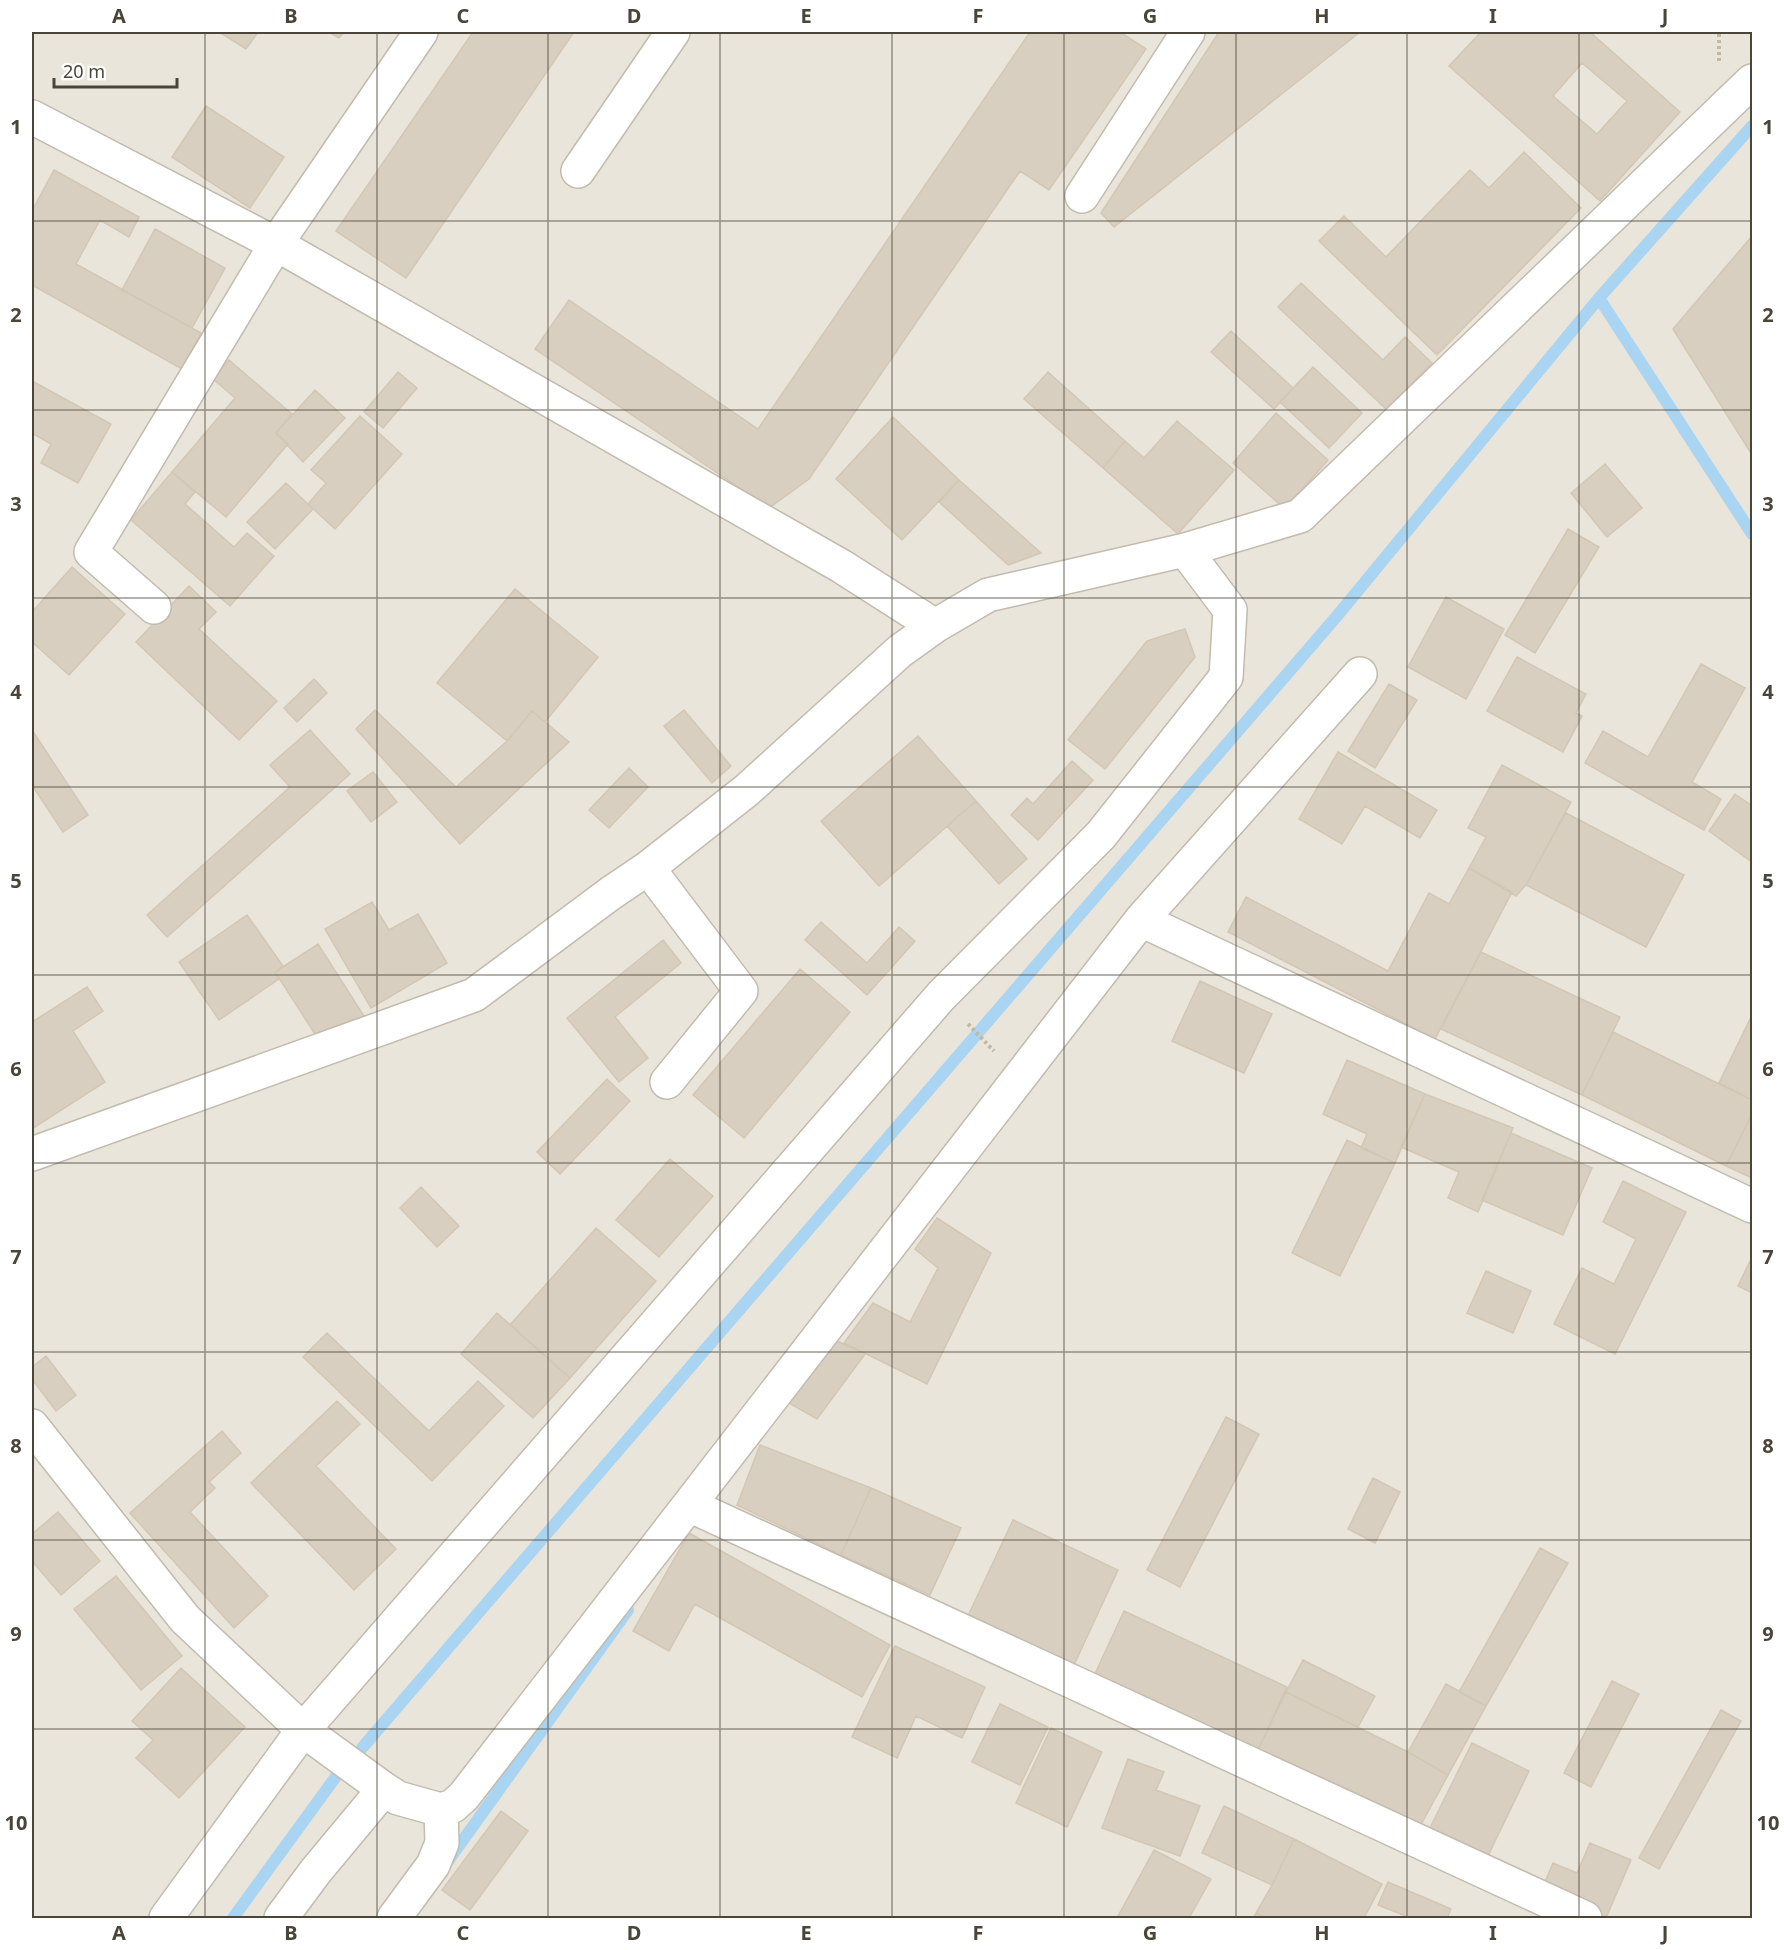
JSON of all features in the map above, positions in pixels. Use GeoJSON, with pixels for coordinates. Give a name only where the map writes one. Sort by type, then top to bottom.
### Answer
{"type":"FeatureCollection","features":[{"type":"Feature","properties":{"kind":"street"},"geometry":{"type":"LineString","coordinates":[[154,607],[92,552],[276,244],[421,32]]}},
{"type":"Feature","properties":{"kind":"street"},"geometry":{"type":"LineString","coordinates":[[578,171],[673,32]]}},
{"type":"Feature","properties":{"kind":"street"},"geometry":{"type":"LineString","coordinates":[[1082,196],[1188,32]]}},
{"type":"Feature","properties":{"kind":"street"},"geometry":{"type":"LineString","coordinates":[[32,1154],[474,995],[648,868],[747,790],[900,651],[935,626],[988,595],[1185,550],[1300,516],[1752,81]]}},
{"type":"Feature","properties":{"kind":"street"},"geometry":{"type":"LineString","coordinates":[[32,117],[276,244],[841,566],[935,626]]}},
{"type":"Feature","properties":{"kind":"street"},"geometry":{"type":"LineString","coordinates":[[166,1918],[303,1730],[941,996],[1101,835],[1226,677],[1230,610],[1185,550]]}},
{"type":"Feature","properties":{"kind":"street"},"geometry":{"type":"LineString","coordinates":[[32,1426],[185,1618],[303,1730],[398,1798],[441,1810],[453,1806],[464,1796],[1141,920],[1360,674]]}},
{"type":"Feature","properties":{"kind":"street"},"geometry":{"type":"LineString","coordinates":[[648,868],[741,991],[667,1082]]}},
{"type":"Feature","properties":{"kind":"street"},"geometry":{"type":"LineString","coordinates":[[1141,920],[1752,1206]]}},
{"type":"Feature","properties":{"kind":"street"},"geometry":{"type":"LineString","coordinates":[[689,1505],[1585,1918]]}},
{"type":"Feature","properties":{"kind":"street"},"geometry":{"type":"LineString","coordinates":[[281,1918],[315,1872],[384,1789]]}},
{"type":"Feature","properties":{"kind":"street"},"geometry":{"type":"LineString","coordinates":[[394,1918],[433,1865],[442,1843],[441,1810]]}},
{"type":"Feature","properties":{"kind":"path"},"geometry":{"type":"LineString","coordinates":[[941,996],[1020,1077]]}},
{"type":"Feature","properties":{"kind":"shaded area"},"geometry":{"type":"Polygon","coordinates":[[[32,32],[1752,32],[1752,1918],[32,1918],[32,32]]]}},
{"type":"Feature","properties":{"kind":"building"},"geometry":{"type":"Polygon","coordinates":[[[219,32],[258,32],[246,49],[219,32]]]}},
{"type":"Feature","properties":{"kind":"building"},"geometry":{"type":"Polygon","coordinates":[[[329,32],[344,32],[339,38],[329,32]]]}},
{"type":"Feature","properties":{"kind":"building"},"geometry":{"type":"Polygon","coordinates":[[[473,32],[574,32],[406,278],[336,231],[473,32]]]}},
{"type":"Feature","properties":{"kind":"building"},"geometry":{"type":"Polygon","coordinates":[[[1030,32],[1120,32],[1146,49],[1049,190],[1020,171],[809,479],[769,508],[535,349],[569,300],[758,429],[1030,32]]]}},
{"type":"Feature","properties":{"kind":"building"},"geometry":{"type":"Polygon","coordinates":[[[1219,32],[1360,32],[1114,227],[1101,213],[1219,32]]]}},
{"type":"Feature","properties":{"kind":"building"},"geometry":{"type":"Polygon","coordinates":[[[1481,32],[1590,32],[1680,112],[1600,201],[1449,66],[1481,32]],[[1582,63],[1553,96],[1597,134],[1627,101],[1582,63]]]}},
{"type":"Feature","properties":{"kind":"building"},"geometry":{"type":"Polygon","coordinates":[[[206,106],[284,157],[250,208],[172,157],[206,106]]]}},
{"type":"Feature","properties":{"kind":"building"},"geometry":{"type":"Polygon","coordinates":[[[1524,152],[1581,208],[1437,355],[1319,241],[1344,216],[1386,257],[1470,170],[1489,188],[1524,152]]]}},
{"type":"Feature","properties":{"kind":"building"},"geometry":{"type":"Polygon","coordinates":[[[54,170],[139,217],[129,237],[100,220],[76,264],[201,333],[182,369],[32,285],[32,211],[54,170]]]}},
{"type":"Feature","properties":{"kind":"building"},"geometry":{"type":"Polygon","coordinates":[[[155,229],[225,268],[192,328],[122,290],[155,229]]]}},
{"type":"Feature","properties":{"kind":"building"},"geometry":{"type":"Polygon","coordinates":[[[1752,236],[1752,455],[1673,329],[1752,236]]]}},
{"type":"Feature","properties":{"kind":"building"},"geometry":{"type":"Polygon","coordinates":[[[1301,283],[1383,360],[1405,337],[1432,363],[1386,409],[1278,307],[1301,283]]]}},
{"type":"Feature","properties":{"kind":"building"},"geometry":{"type":"Polygon","coordinates":[[[1231,331],[1293,388],[1274,409],[1211,352],[1231,331]]]}},
{"type":"Feature","properties":{"kind":"building"},"geometry":{"type":"Polygon","coordinates":[[[229,360],[292,414],[276,433],[288,444],[226,517],[172,472],[235,398],[213,379],[229,360]]]}},
{"type":"Feature","properties":{"kind":"building"},"geometry":{"type":"Polygon","coordinates":[[[1313,367],[1362,413],[1329,448],[1280,402],[1313,367]]]}},
{"type":"Feature","properties":{"kind":"building"},"geometry":{"type":"Polygon","coordinates":[[[398,372],[417,388],[383,428],[364,412],[398,372]]]}},
{"type":"Feature","properties":{"kind":"building"},"geometry":{"type":"Polygon","coordinates":[[[1048,372],[1125,441],[1103,468],[1024,399],[1048,372]]]}},
{"type":"Feature","properties":{"kind":"building"},"geometry":{"type":"Polygon","coordinates":[[[32,381],[111,424],[78,483],[41,463],[51,444],[32,433],[32,381]]]}},
{"type":"Feature","properties":{"kind":"building"},"geometry":{"type":"Polygon","coordinates":[[[315,390],[345,418],[303,462],[276,433],[315,390]]]}},
{"type":"Feature","properties":{"kind":"building"},"geometry":{"type":"Polygon","coordinates":[[[1276,413],[1328,460],[1285,509],[1233,463],[1276,413]]]}},
{"type":"Feature","properties":{"kind":"building"},"geometry":{"type":"Polygon","coordinates":[[[360,416],[402,454],[335,529],[308,504],[326,483],[311,470],[360,416]]]}},
{"type":"Feature","properties":{"kind":"building"},"geometry":{"type":"Polygon","coordinates":[[[893,417],[959,480],[902,540],[836,479],[893,417]]]}},
{"type":"Feature","properties":{"kind":"building"},"geometry":{"type":"Polygon","coordinates":[[[1177,421],[1234,470],[1178,534],[1103,468],[1125,441],[1144,458],[1177,421]]]}},
{"type":"Feature","properties":{"kind":"building"},"geometry":{"type":"Polygon","coordinates":[[[1605,464],[1642,508],[1607,537],[1571,493],[1605,464]]]}},
{"type":"Feature","properties":{"kind":"building"},"geometry":{"type":"Polygon","coordinates":[[[172,472],[195,492],[185,504],[234,547],[247,533],[274,556],[230,606],[131,520],[172,472]]]}},
{"type":"Feature","properties":{"kind":"building"},"geometry":{"type":"Polygon","coordinates":[[[959,480],[1041,553],[1008,565],[939,502],[959,480]]]}},
{"type":"Feature","properties":{"kind":"building"},"geometry":{"type":"Polygon","coordinates":[[[286,483],[313,509],[275,549],[247,522],[286,483]]]}},
{"type":"Feature","properties":{"kind":"building"},"geometry":{"type":"Polygon","coordinates":[[[1568,529],[1599,547],[1535,653],[1505,635],[1568,529]]]}},
{"type":"Feature","properties":{"kind":"building"},"geometry":{"type":"Polygon","coordinates":[[[72,567],[125,614],[69,675],[32,642],[32,612],[72,567]]]}},
{"type":"Feature","properties":{"kind":"building"},"geometry":{"type":"Polygon","coordinates":[[[189,586],[216,612],[199,629],[277,701],[239,740],[136,642],[189,586]]]}},
{"type":"Feature","properties":{"kind":"building"},"geometry":{"type":"Polygon","coordinates":[[[515,589],[598,657],[545,722],[532,711],[507,741],[437,683],[515,589]]]}},
{"type":"Feature","properties":{"kind":"building"},"geometry":{"type":"Polygon","coordinates":[[[1446,597],[1504,629],[1466,699],[1408,667],[1446,597]]]}},
{"type":"Feature","properties":{"kind":"building"},"geometry":{"type":"Polygon","coordinates":[[[1185,629],[1195,657],[1105,769],[1068,740],[1147,641],[1185,629]]]}},
{"type":"Feature","properties":{"kind":"building"},"geometry":{"type":"Polygon","coordinates":[[[1517,657],[1586,694],[1576,713],[1582,716],[1563,752],[1487,711],[1517,657]]]}},
{"type":"Feature","properties":{"kind":"building"},"geometry":{"type":"Polygon","coordinates":[[[1701,664],[1745,688],[1692,782],[1721,799],[1704,830],[1585,763],[1603,731],[1648,757],[1701,664]]]}},
{"type":"Feature","properties":{"kind":"building"},"geometry":{"type":"Polygon","coordinates":[[[314,679],[327,693],[297,722],[284,708],[314,679]]]}},
{"type":"Feature","properties":{"kind":"building"},"geometry":{"type":"Polygon","coordinates":[[[1389,684],[1417,700],[1375,768],[1348,751],[1389,684]]]}},
{"type":"Feature","properties":{"kind":"building"},"geometry":{"type":"Polygon","coordinates":[[[375,710],[456,787],[507,741],[532,711],[569,742],[460,844],[356,729],[375,710]]]}},
{"type":"Feature","properties":{"kind":"building"},"geometry":{"type":"Polygon","coordinates":[[[684,710],[731,766],[712,783],[664,726],[684,710]]]}},
{"type":"Feature","properties":{"kind":"building"},"geometry":{"type":"Polygon","coordinates":[[[32,730],[88,815],[63,832],[32,785],[32,730]]]}},
{"type":"Feature","properties":{"kind":"building"},"geometry":{"type":"Polygon","coordinates":[[[310,730],[350,774],[167,937],[147,915],[290,787],[270,765],[310,730]]]}},
{"type":"Feature","properties":{"kind":"building"},"geometry":{"type":"Polygon","coordinates":[[[918,736],[976,801],[879,886],[821,821],[918,736]]]}},
{"type":"Feature","properties":{"kind":"building"},"geometry":{"type":"Polygon","coordinates":[[[1338,752],[1437,810],[1420,838],[1365,806],[1342,844],[1299,819],[1338,752]]]}},
{"type":"Feature","properties":{"kind":"building"},"geometry":{"type":"Polygon","coordinates":[[[1072,761],[1093,780],[1038,840],[1011,815],[1027,798],[1033,804],[1072,761]]]}},
{"type":"Feature","properties":{"kind":"building"},"geometry":{"type":"Polygon","coordinates":[[[1502,765],[1571,802],[1526,885],[1516,896],[1469,868],[1486,837],[1468,828],[1502,765]]]}},
{"type":"Feature","properties":{"kind":"building"},"geometry":{"type":"Polygon","coordinates":[[[629,768],[648,787],[609,828],[589,810],[629,768]]]}},
{"type":"Feature","properties":{"kind":"building"},"geometry":{"type":"Polygon","coordinates":[[[373,772],[397,802],[371,822],[347,791],[373,772]]]}},
{"type":"Feature","properties":{"kind":"building"},"geometry":{"type":"Polygon","coordinates":[[[1735,794],[1752,806],[1752,862],[1709,831],[1735,794]]]}},
{"type":"Feature","properties":{"kind":"building"},"geometry":{"type":"Polygon","coordinates":[[[976,801],[1027,859],[999,884],[947,826],[976,801]]]}},
{"type":"Feature","properties":{"kind":"building"},"geometry":{"type":"Polygon","coordinates":[[[1566,813],[1684,875],[1646,947],[1526,885],[1566,813]]]}},
{"type":"Feature","properties":{"kind":"building"},"geometry":{"type":"Polygon","coordinates":[[[1469,868],[1512,892],[1435,1039],[1228,932],[1246,897],[1388,971],[1429,893],[1449,904],[1469,868]]]}},
{"type":"Feature","properties":{"kind":"building"},"geometry":{"type":"Polygon","coordinates":[[[372,902],[389,930],[418,914],[447,963],[371,1008],[325,929],[372,902]]]}},
{"type":"Feature","properties":{"kind":"building"},"geometry":{"type":"Polygon","coordinates":[[[247,915],[283,966],[275,972],[279,979],[219,1020],[179,962],[247,915]]]}},
{"type":"Feature","properties":{"kind":"building"},"geometry":{"type":"Polygon","coordinates":[[[821,922],[867,963],[899,927],[915,941],[867,995],[805,940],[821,922]]]}},
{"type":"Feature","properties":{"kind":"building"},"geometry":{"type":"Polygon","coordinates":[[[663,940],[681,963],[615,1017],[648,1058],[619,1082],[567,1018],[663,940]]]}},
{"type":"Feature","properties":{"kind":"building"},"geometry":{"type":"Polygon","coordinates":[[[318,944],[364,1016],[315,1034],[275,972],[318,944]]]}},
{"type":"Feature","properties":{"kind":"building"},"geometry":{"type":"Polygon","coordinates":[[[1481,952],[1620,1017],[1582,1095],[1441,1029],[1481,952]]]}},
{"type":"Feature","properties":{"kind":"building"},"geometry":{"type":"Polygon","coordinates":[[[800,969],[850,1012],[744,1138],[693,1095],[800,969]]]}},
{"type":"Feature","properties":{"kind":"building"},"geometry":{"type":"Polygon","coordinates":[[[1200,981],[1272,1014],[1244,1073],[1172,1041],[1200,981]]]}},
{"type":"Feature","properties":{"kind":"building"},"geometry":{"type":"Polygon","coordinates":[[[87,987],[103,1011],[73,1031],[105,1082],[32,1129],[32,1022],[87,987]]]}},
{"type":"Feature","properties":{"kind":"building"},"geometry":{"type":"Polygon","coordinates":[[[1752,1015],[1752,1100],[1719,1083],[1752,1015]]]}},
{"type":"Feature","properties":{"kind":"building"},"geometry":{"type":"Polygon","coordinates":[[[1613,1032],[1752,1100],[1752,1114],[1726,1166],[1582,1095],[1613,1032]]]}},
{"type":"Feature","properties":{"kind":"building"},"geometry":{"type":"Polygon","coordinates":[[[1347,1060],[1425,1094],[1395,1163],[1361,1148],[1367,1134],[1323,1114],[1347,1060]]]}},
{"type":"Feature","properties":{"kind":"building"},"geometry":{"type":"Polygon","coordinates":[[[607,1079],[630,1101],[560,1174],[537,1152],[607,1079]]]}},
{"type":"Feature","properties":{"kind":"building"},"geometry":{"type":"Polygon","coordinates":[[[1425,1094],[1513,1128],[1478,1212],[1448,1198],[1459,1172],[1401,1147],[1425,1094]]]}},
{"type":"Feature","properties":{"kind":"building"},"geometry":{"type":"Polygon","coordinates":[[[1752,1114],[1752,1178],[1726,1166],[1752,1114]]]}},
{"type":"Feature","properties":{"kind":"building"},"geometry":{"type":"Polygon","coordinates":[[[1511,1133],[1592,1168],[1563,1235],[1482,1200],[1511,1133]]]}},
{"type":"Feature","properties":{"kind":"building"},"geometry":{"type":"Polygon","coordinates":[[[1347,1140],[1395,1163],[1340,1276],[1292,1253],[1347,1140]]]}},
{"type":"Feature","properties":{"kind":"building"},"geometry":{"type":"Polygon","coordinates":[[[670,1159],[713,1196],[659,1257],[616,1220],[670,1159]]]}},
{"type":"Feature","properties":{"kind":"building"},"geometry":{"type":"Polygon","coordinates":[[[1623,1181],[1686,1212],[1615,1354],[1554,1324],[1582,1268],[1614,1284],[1636,1239],[1603,1222],[1623,1181]]]}},
{"type":"Feature","properties":{"kind":"building"},"geometry":{"type":"Polygon","coordinates":[[[421,1187],[459,1226],[437,1247],[400,1208],[421,1187]]]}},
{"type":"Feature","properties":{"kind":"building"},"geometry":{"type":"Polygon","coordinates":[[[937,1218],[991,1253],[927,1384],[844,1343],[873,1303],[910,1322],[938,1268],[915,1249],[937,1218]]]}},
{"type":"Feature","properties":{"kind":"building"},"geometry":{"type":"Polygon","coordinates":[[[596,1228],[656,1281],[570,1378],[510,1325],[596,1228]]]}},
{"type":"Feature","properties":{"kind":"building"},"geometry":{"type":"Polygon","coordinates":[[[1752,1257],[1752,1293],[1738,1286],[1752,1257]]]}},
{"type":"Feature","properties":{"kind":"building"},"geometry":{"type":"Polygon","coordinates":[[[1486,1271],[1531,1291],[1513,1333],[1467,1313],[1486,1271]]]}},
{"type":"Feature","properties":{"kind":"building"},"geometry":{"type":"Polygon","coordinates":[[[497,1313],[570,1378],[533,1418],[461,1354],[497,1313]]]}},
{"type":"Feature","properties":{"kind":"building"},"geometry":{"type":"Polygon","coordinates":[[[327,1333],[429,1431],[478,1381],[504,1406],[432,1481],[303,1357],[327,1333]]]}},
{"type":"Feature","properties":{"kind":"building"},"geometry":{"type":"Polygon","coordinates":[[[837,1341],[865,1354],[817,1419],[789,1403],[837,1341]]]}},
{"type":"Feature","properties":{"kind":"building"},"geometry":{"type":"Polygon","coordinates":[[[46,1356],[76,1395],[56,1411],[32,1379],[32,1367],[46,1356]]]}},
{"type":"Feature","properties":{"kind":"building"},"geometry":{"type":"Polygon","coordinates":[[[337,1401],[360,1424],[316,1466],[396,1549],[354,1590],[251,1483],[337,1401]]]}},
{"type":"Feature","properties":{"kind":"building"},"geometry":{"type":"Polygon","coordinates":[[[1226,1417],[1259,1434],[1180,1587],[1147,1570],[1226,1417]]]}},
{"type":"Feature","properties":{"kind":"building"},"geometry":{"type":"Polygon","coordinates":[[[222,1431],[241,1453],[209,1482],[215,1488],[190,1512],[268,1596],[234,1628],[130,1513],[222,1431]]]}},
{"type":"Feature","properties":{"kind":"building"},"geometry":{"type":"Polygon","coordinates":[[[760,1445],[871,1488],[841,1555],[737,1505],[760,1445]]]}},
{"type":"Feature","properties":{"kind":"building"},"geometry":{"type":"Polygon","coordinates":[[[1373,1478],[1400,1492],[1375,1543],[1348,1529],[1373,1478]]]}},
{"type":"Feature","properties":{"kind":"building"},"geometry":{"type":"Polygon","coordinates":[[[871,1488],[961,1528],[930,1595],[841,1555],[871,1488]]]}},
{"type":"Feature","properties":{"kind":"building"},"geometry":{"type":"Polygon","coordinates":[[[58,1512],[100,1561],[61,1595],[32,1561],[32,1534],[58,1512]]]}},
{"type":"Feature","properties":{"kind":"building"},"geometry":{"type":"Polygon","coordinates":[[[1013,1520],[1118,1570],[1074,1665],[968,1616],[1013,1520]]]}},
{"type":"Feature","properties":{"kind":"building"},"geometry":{"type":"Polygon","coordinates":[[[689,1533],[890,1645],[862,1697],[695,1604],[669,1651],[633,1631],[689,1533]]]}},
{"type":"Feature","properties":{"kind":"building"},"geometry":{"type":"Polygon","coordinates":[[[1540,1548],[1568,1563],[1486,1706],[1459,1692],[1540,1548]]]}},
{"type":"Feature","properties":{"kind":"building"},"geometry":{"type":"Polygon","coordinates":[[[116,1576],[182,1656],[141,1690],[74,1609],[116,1576]]]}},
{"type":"Feature","properties":{"kind":"building"},"geometry":{"type":"Polygon","coordinates":[[[1124,1611],[1287,1687],[1257,1752],[1094,1676],[1124,1611]]]}},
{"type":"Feature","properties":{"kind":"building"},"geometry":{"type":"Polygon","coordinates":[[[895,1646],[985,1687],[962,1738],[916,1716],[897,1758],[852,1737],[895,1646]]]}},
{"type":"Feature","properties":{"kind":"building"},"geometry":{"type":"Polygon","coordinates":[[[1303,1660],[1375,1696],[1358,1727],[1286,1692],[1303,1660]]]}},
{"type":"Feature","properties":{"kind":"building"},"geometry":{"type":"Polygon","coordinates":[[[181,1668],[245,1727],[179,1798],[136,1758],[153,1740],[132,1721],[181,1668]]]}},
{"type":"Feature","properties":{"kind":"building"},"geometry":{"type":"Polygon","coordinates":[[[1612,1681],[1639,1694],[1591,1787],[1564,1773],[1612,1681]]]}},
{"type":"Feature","properties":{"kind":"building"},"geometry":{"type":"Polygon","coordinates":[[[1446,1684],[1486,1706],[1448,1775],[1408,1752],[1446,1684]]]}},
{"type":"Feature","properties":{"kind":"building"},"geometry":{"type":"Polygon","coordinates":[[[1286,1692],[1408,1752],[1448,1775],[1418,1830],[1257,1752],[1286,1692]]]}},
{"type":"Feature","properties":{"kind":"building"},"geometry":{"type":"Polygon","coordinates":[[[1000,1704],[1048,1727],[1020,1785],[972,1762],[1000,1704]]]}},
{"type":"Feature","properties":{"kind":"building"},"geometry":{"type":"Polygon","coordinates":[[[1721,1710],[1741,1721],[1659,1869],[1639,1858],[1721,1710]]]}},
{"type":"Feature","properties":{"kind":"building"},"geometry":{"type":"Polygon","coordinates":[[[1051,1728],[1102,1752],[1067,1827],[1016,1803],[1051,1728]]]}},
{"type":"Feature","properties":{"kind":"building"},"geometry":{"type":"Polygon","coordinates":[[[1472,1743],[1529,1771],[1485,1862],[1427,1834],[1472,1743]]]}},
{"type":"Feature","properties":{"kind":"building"},"geometry":{"type":"Polygon","coordinates":[[[1128,1759],[1164,1772],[1156,1790],[1200,1806],[1180,1856],[1102,1828],[1128,1759]]]}},
{"type":"Feature","properties":{"kind":"building"},"geometry":{"type":"Polygon","coordinates":[[[1224,1806],[1294,1839],[1272,1885],[1202,1853],[1224,1806]]]}},
{"type":"Feature","properties":{"kind":"building"},"geometry":{"type":"Polygon","coordinates":[[[501,1811],[528,1831],[470,1910],[442,1890],[501,1811]]]}},
{"type":"Feature","properties":{"kind":"building"},"geometry":{"type":"Polygon","coordinates":[[[1294,1839],[1382,1884],[1364,1918],[1267,1918],[1256,1913],[1294,1839]]]}},
{"type":"Feature","properties":{"kind":"building"},"geometry":{"type":"Polygon","coordinates":[[[1590,1843],[1631,1860],[1606,1918],[1542,1889],[1553,1863],[1577,1873],[1590,1843]]]}},
{"type":"Feature","properties":{"kind":"building"},"geometry":{"type":"Polygon","coordinates":[[[1154,1850],[1211,1879],[1189,1918],[1117,1918],[1154,1850]]]}},
{"type":"Feature","properties":{"kind":"building"},"geometry":{"type":"Polygon","coordinates":[[[1388,1882],[1451,1909],[1447,1918],[1411,1918],[1378,1905],[1388,1882]]]}},
{"type":"Feature","properties":{"kind":"building"},"geometry":{"type":"Polygon","coordinates":[[[1256,1913],[1267,1918],[1253,1918],[1256,1913]]]}},
{"type":"Feature","properties":{"kind":"waterway"},"geometry":{"type":"LineString","coordinates":[[362,1748],[1337,616],[1599,298],[1752,126]]}},
{"type":"Feature","properties":{"kind":"waterway"},"geometry":{"type":"LineString","coordinates":[[1599,298],[1752,534]]}},
{"type":"Feature","properties":{"kind":"waterway"},"geometry":{"type":"LineString","coordinates":[[448,1861],[628,1610]]}},
{"type":"Feature","properties":{"kind":"waterway"},"geometry":{"type":"LineString","coordinates":[[233,1918],[340,1771]]}}]}
